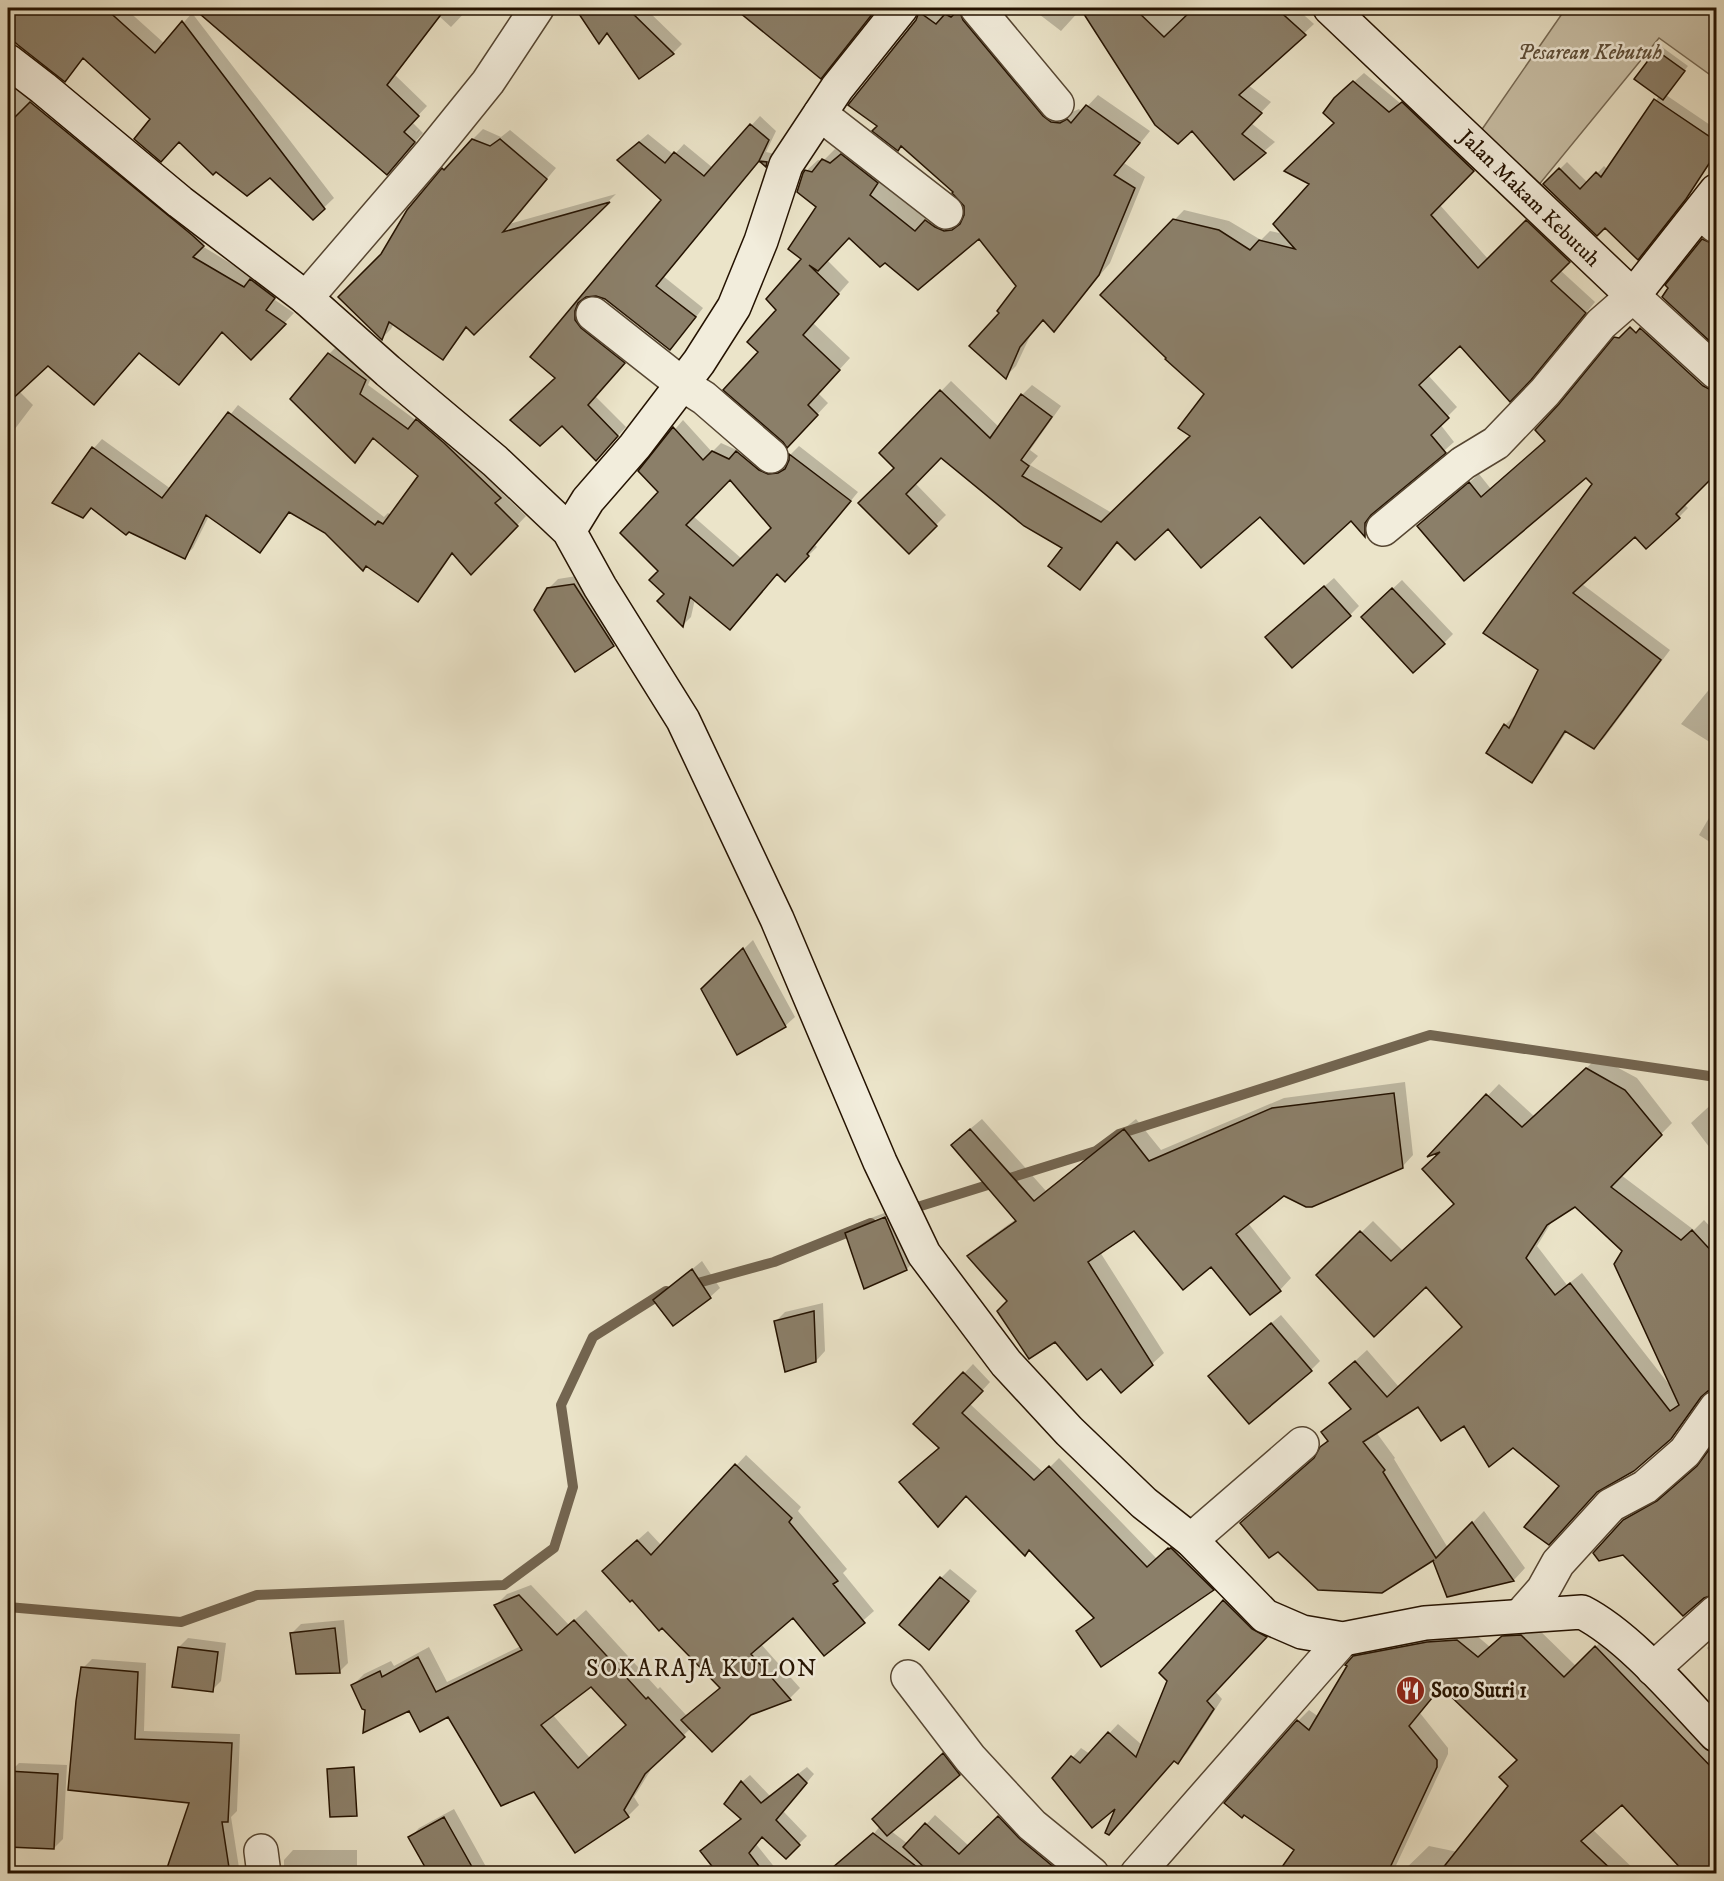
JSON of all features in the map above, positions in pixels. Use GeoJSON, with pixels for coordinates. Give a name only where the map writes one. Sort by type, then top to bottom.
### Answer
{"type":"FeatureCollection","features":[{"type":"Feature","properties":{"kind":"street"},"geometry":{"type":"LineString","coordinates":[[306,298],[429,155],[488,82],[537,8]]}},
{"type":"Feature","properties":{"kind":"street"},"geometry":{"type":"LineString","coordinates":[[569,531],[588,500],[635,446],[699,362],[734,308],[761,241],[786,165],[837,88],[901,8]]}},
{"type":"Feature","properties":{"kind":"street"},"geometry":{"type":"LineString","coordinates":[[977,8],[1057,104]]}},
{"type":"Feature","properties":{"kind":"street","name":"Jalan Makam Kebutuh"},"geometry":{"type":"LineString","coordinates":[[1330,8],[1716,372]]}},
{"type":"Feature","properties":{"kind":"street"},"geometry":{"type":"LineString","coordinates":[[8,62],[43,88],[180,202],[306,298],[495,461],[569,531],[600,587],[683,720],[777,919],[880,1162],[924,1254],[1006,1363],[1069,1431],[1144,1503],[1191,1540],[1264,1616],[1302,1632],[1343,1638],[1425,1623],[1582,1612],[1602,1622],[1653,1669],[1716,1735]]}},
{"type":"Feature","properties":{"kind":"street"},"geometry":{"type":"LineString","coordinates":[[820,114],[946,212]]}},
{"type":"Feature","properties":{"kind":"street"},"geometry":{"type":"LineString","coordinates":[[1383,529],[1463,463],[1496,443],[1545,392],[1601,324],[1633,296],[1711,210]]}},
{"type":"Feature","properties":{"kind":"street"},"geometry":{"type":"LineString","coordinates":[[593,314],[682,384],[704,398],[771,456]]}},
{"type":"Feature","properties":{"kind":"street"},"geometry":{"type":"LineString","coordinates":[[1521,1615],[1543,1590],[1558,1563],[1611,1505],[1645,1487],[1685,1452],[1716,1408]]}},
{"type":"Feature","properties":{"kind":"street"},"geometry":{"type":"LineString","coordinates":[[1191,1540],[1302,1444]]}},
{"type":"Feature","properties":{"kind":"street"},"geometry":{"type":"LineString","coordinates":[[1653,1669],[1716,1612]]}},
{"type":"Feature","properties":{"kind":"street"},"geometry":{"type":"LineString","coordinates":[[1137,1874],[1343,1638]]}},
{"type":"Feature","properties":{"kind":"street"},"geometry":{"type":"LineString","coordinates":[[908,1677],[970,1758],[1032,1825],[1092,1874]]}},
{"type":"Feature","properties":{"kind":"green space","name":"Pesarean Kebutuh"},"geometry":{"type":"Polygon","coordinates":[[[1566,8],[1716,8],[1716,79],[1659,38],[1533,192],[1476,138],[1566,8]]]}},
{"type":"Feature","properties":{"kind":"building"},"geometry":{"type":"Polygon","coordinates":[[[8,8],[105,8],[155,53],[182,21],[325,209],[313,220],[270,178],[247,196],[216,172],[213,175],[179,142],[161,162],[134,139],[150,119],[83,58],[65,82],[8,36],[8,8]]]}},
{"type":"Feature","properties":{"kind":"building"},"geometry":{"type":"Polygon","coordinates":[[[193,8],[446,8],[387,85],[419,116],[404,132],[415,142],[387,175],[193,8]]]}},
{"type":"Feature","properties":{"kind":"building"},"geometry":{"type":"Polygon","coordinates":[[[575,8],[627,8],[674,54],[639,79],[607,33],[599,44],[575,8]]]}},
{"type":"Feature","properties":{"kind":"building"},"geometry":{"type":"Polygon","coordinates":[[[734,8],[877,8],[821,79],[734,8]]]}},
{"type":"Feature","properties":{"kind":"building"},"geometry":{"type":"Polygon","coordinates":[[[1080,8],[1134,8],[1164,37],[1194,8],[1276,8],[1306,35],[1239,95],[1262,113],[1242,134],[1266,153],[1234,180],[1192,131],[1178,144],[1155,125],[1080,8]]]}},
{"type":"Feature","properties":{"kind":"building"},"geometry":{"type":"Polygon","coordinates":[[[959,10],[963,20],[1043,116],[1051,122],[1060,123],[1067,119],[1071,123],[1086,105],[1140,143],[1114,175],[1135,188],[1099,275],[1054,332],[1043,320],[1020,347],[1006,379],[969,346],[999,313],[997,311],[1016,286],[979,239],[918,290],[885,263],[880,267],[849,238],[818,271],[809,265],[839,294],[803,335],[840,370],[808,405],[818,415],[787,448],[723,390],[758,352],[747,342],[776,310],[766,299],[801,259],[788,249],[816,207],[797,192],[803,173],[805,170],[812,172],[822,159],[830,163],[841,154],[878,183],[870,195],[915,231],[925,220],[944,231],[952,230],[960,224],[964,215],[964,206],[953,192],[901,146],[898,151],[872,131],[877,126],[848,105],[916,20],[919,12],[936,24],[945,14],[951,17],[959,10]]]}},
{"type":"Feature","properties":{"kind":"building"},"geometry":{"type":"Polygon","coordinates":[[[1656,50],[1685,71],[1663,100],[1634,79],[1656,50]]]}},
{"type":"Feature","properties":{"kind":"building"},"geometry":{"type":"Polygon","coordinates":[[[1353,81],[1389,112],[1402,102],[1474,171],[1431,215],[1478,268],[1526,220],[1570,262],[1551,281],[1586,313],[1510,402],[1460,346],[1419,385],[1449,418],[1431,435],[1446,453],[1371,515],[1365,523],[1365,537],[1351,521],[1304,564],[1260,517],[1201,568],[1168,529],[1135,560],[1117,542],[1080,590],[1048,566],[1062,548],[1024,526],[941,458],[906,494],[937,526],[909,554],[858,503],[894,468],[879,453],[940,390],[990,438],[1021,394],[1052,417],[1021,460],[1029,466],[1022,476],[1101,522],[1190,436],[1178,428],[1204,394],[1100,295],[1173,219],[1219,230],[1250,250],[1259,240],[1295,249],[1273,224],[1309,184],[1284,171],[1334,123],[1323,113],[1334,98],[1353,81]]]}},
{"type":"Feature","properties":{"kind":"building"},"geometry":{"type":"Polygon","coordinates":[[[1654,99],[1716,141],[1716,153],[1686,199],[1638,260],[1605,228],[1597,236],[1543,184],[1559,168],[1580,189],[1596,172],[1601,177],[1654,99]]]}},
{"type":"Feature","properties":{"kind":"building"},"geometry":{"type":"Polygon","coordinates":[[[30,102],[204,246],[193,257],[244,287],[250,279],[275,298],[266,310],[286,324],[251,360],[222,332],[179,385],[139,353],[94,405],[48,366],[8,403],[8,124],[30,102]]]}},
{"type":"Feature","properties":{"kind":"building"},"geometry":{"type":"Polygon","coordinates":[[[750,124],[769,140],[759,161],[656,286],[696,317],[670,350],[605,299],[596,296],[586,297],[578,303],[575,320],[581,328],[625,363],[588,405],[618,436],[596,461],[562,426],[540,446],[510,420],[555,378],[530,357],[661,200],[617,160],[639,142],[665,163],[674,152],[704,176],[750,124]]]}},
{"type":"Feature","properties":{"kind":"building"},"geometry":{"type":"Polygon","coordinates":[[[472,139],[490,146],[500,139],[547,179],[503,232],[610,202],[474,335],[466,327],[443,360],[389,322],[382,340],[338,297],[381,254],[407,210],[442,168],[444,170],[472,139]]]}},
{"type":"Feature","properties":{"kind":"building"},"geometry":{"type":"Polygon","coordinates":[[[1702,239],[1716,245],[1716,347],[1662,297],[1668,288],[1665,285],[1702,239]]]}},
{"type":"Feature","properties":{"kind":"building"},"geometry":{"type":"Polygon","coordinates":[[[1630,327],[1636,333],[1640,328],[1703,386],[1716,390],[1716,474],[1676,514],[1680,518],[1646,549],[1635,537],[1573,593],[1661,660],[1594,749],[1565,731],[1532,783],[1486,753],[1504,724],[1509,728],[1538,670],[1483,633],[1592,484],[1586,478],[1464,581],[1417,526],[1469,482],[1481,497],[1545,441],[1535,430],[1614,337],[1619,338],[1630,327]]]}},
{"type":"Feature","properties":{"kind":"building"},"geometry":{"type":"Polygon","coordinates":[[[328,353],[366,380],[360,394],[408,429],[416,419],[501,498],[495,503],[518,526],[471,575],[452,553],[418,602],[366,566],[363,571],[325,533],[289,512],[260,553],[206,515],[185,559],[129,532],[126,535],[91,508],[83,518],[52,503],[92,447],[162,498],[228,412],[375,525],[378,521],[383,524],[418,476],[373,438],[355,463],[290,399],[328,353]]]}},
{"type":"Feature","properties":{"kind":"building"},"geometry":{"type":"Polygon","coordinates":[[[673,427],[703,460],[712,451],[729,459],[736,451],[759,470],[768,474],[778,473],[785,469],[789,454],[851,501],[807,554],[809,556],[785,582],[777,574],[730,630],[690,597],[683,627],[657,601],[664,594],[649,580],[658,571],[620,533],[658,492],[638,471],[673,427]],[[730,480],[686,525],[733,566],[771,528],[730,480]]]}},
{"type":"Feature","properties":{"kind":"building"},"geometry":{"type":"Polygon","coordinates":[[[574,584],[614,646],[575,672],[534,610],[547,588],[574,584]]]}},
{"type":"Feature","properties":{"kind":"building"},"geometry":{"type":"Polygon","coordinates":[[[1324,586],[1351,616],[1292,668],[1265,637],[1324,586]]]}},
{"type":"Feature","properties":{"kind":"building"},"geometry":{"type":"Polygon","coordinates":[[[1392,588],[1445,644],[1413,673],[1361,617],[1392,588]]]}},
{"type":"Feature","properties":{"kind":"building"},"geometry":{"type":"Polygon","coordinates":[[[743,948],[786,1027],[737,1055],[701,989],[743,948]]]}},
{"type":"Feature","properties":{"kind":"building"},"geometry":{"type":"Polygon","coordinates":[[[1586,1068],[1625,1090],[1662,1135],[1611,1187],[1681,1240],[1692,1230],[1716,1256],[1716,1389],[1708,1391],[1701,1397],[1671,1439],[1634,1471],[1597,1492],[1549,1545],[1524,1527],[1559,1486],[1513,1448],[1489,1467],[1464,1426],[1441,1441],[1418,1407],[1363,1442],[1385,1470],[1383,1472],[1436,1558],[1472,1522],[1514,1581],[1447,1597],[1434,1560],[1382,1593],[1318,1590],[1278,1552],[1269,1558],[1240,1523],[1314,1458],[1320,1447],[1328,1441],[1321,1432],[1351,1409],[1329,1383],[1355,1361],[1387,1397],[1462,1327],[1426,1287],[1374,1337],[1316,1275],[1360,1231],[1391,1261],[1454,1204],[1422,1169],[1440,1152],[1427,1157],[1486,1094],[1522,1127],[1586,1068]],[[1575,1207],[1547,1225],[1526,1258],[1555,1295],[1570,1283],[1670,1411],[1679,1405],[1614,1264],[1622,1251],[1575,1207]]]}},
{"type":"Feature","properties":{"kind":"building"},"geometry":{"type":"Polygon","coordinates":[[[1394,1093],[1403,1168],[1312,1207],[1306,1207],[1284,1196],[1236,1234],[1281,1291],[1250,1315],[1211,1267],[1183,1290],[1134,1231],[1088,1262],[1153,1365],[1121,1393],[1101,1369],[1087,1380],[1055,1342],[1029,1359],[997,1311],[1007,1301],[967,1256],[1016,1221],[951,1145],[970,1129],[1034,1201],[1124,1129],[1149,1161],[1272,1108],[1394,1093]]]}},
{"type":"Feature","properties":{"kind":"building"},"geometry":{"type":"Polygon","coordinates":[[[885,1217],[907,1270],[864,1289],[845,1233],[885,1217]]]}},
{"type":"Feature","properties":{"kind":"building"},"geometry":{"type":"Polygon","coordinates":[[[692,1269],[711,1298],[673,1326],[653,1300],[692,1269]]]}},
{"type":"Feature","properties":{"kind":"building"},"geometry":{"type":"Polygon","coordinates":[[[814,1311],[816,1362],[785,1372],[774,1321],[814,1311]]]}},
{"type":"Feature","properties":{"kind":"building"},"geometry":{"type":"Polygon","coordinates":[[[1271,1323],[1312,1371],[1249,1424],[1208,1376],[1271,1323]]]}},
{"type":"Feature","properties":{"kind":"building"},"geometry":{"type":"Polygon","coordinates":[[[963,1372],[983,1391],[962,1413],[1034,1480],[1049,1466],[1147,1567],[1168,1548],[1171,1548],[1214,1590],[1101,1667],[1076,1631],[1094,1618],[1029,1550],[1025,1556],[966,1496],[938,1527],[899,1482],[939,1448],[913,1424],[963,1372]]]}},
{"type":"Feature","properties":{"kind":"building"},"geometry":{"type":"Polygon","coordinates":[[[1716,1440],[1716,1594],[1704,1598],[1683,1616],[1623,1555],[1599,1561],[1593,1553],[1623,1520],[1657,1501],[1697,1466],[1716,1440]]]}},
{"type":"Feature","properties":{"kind":"building"},"geometry":{"type":"Polygon","coordinates":[[[735,1464],[792,1518],[789,1522],[838,1581],[833,1584],[865,1623],[824,1656],[793,1618],[751,1654],[791,1700],[751,1715],[712,1752],[681,1720],[720,1688],[662,1628],[659,1631],[602,1571],[637,1540],[651,1555],[735,1464]]]}},
{"type":"Feature","properties":{"kind":"building"},"geometry":{"type":"Polygon","coordinates":[[[940,1577],[969,1601],[929,1650],[899,1625],[940,1577]]]}},
{"type":"Feature","properties":{"kind":"building"},"geometry":{"type":"Polygon","coordinates":[[[519,1595],[557,1635],[574,1620],[646,1699],[648,1697],[685,1737],[645,1774],[624,1810],[629,1817],[575,1853],[534,1792],[501,1806],[448,1717],[420,1732],[409,1711],[363,1733],[365,1710],[362,1709],[351,1685],[380,1671],[382,1677],[418,1657],[436,1692],[522,1650],[494,1605],[519,1595]],[[591,1687],[541,1725],[578,1768],[626,1725],[591,1687]]]}},
{"type":"Feature","properties":{"kind":"building"},"geometry":{"type":"Polygon","coordinates":[[[1223,1600],[1252,1629],[1267,1637],[1207,1701],[1214,1709],[1178,1764],[1174,1761],[1109,1835],[1105,1833],[1115,1809],[1092,1828],[1052,1778],[1071,1756],[1080,1763],[1108,1732],[1136,1757],[1167,1681],[1159,1673],[1223,1600]]]}},
{"type":"Feature","properties":{"kind":"building"},"geometry":{"type":"Polygon","coordinates":[[[335,1628],[340,1673],[296,1674],[290,1633],[335,1628]]]}},
{"type":"Feature","properties":{"kind":"building"},"geometry":{"type":"Polygon","coordinates":[[[1521,1635],[1564,1677],[1595,1646],[1716,1772],[1716,1874],[1686,1874],[1622,1805],[1581,1841],[1616,1874],[1438,1874],[1508,1786],[1499,1777],[1517,1760],[1441,1687],[1409,1726],[1437,1760],[1437,1767],[1387,1874],[1277,1874],[1294,1850],[1244,1815],[1242,1818],[1224,1803],[1297,1720],[1309,1730],[1347,1666],[1345,1665],[1353,1656],[1427,1642],[1457,1640],[1478,1657],[1502,1636],[1521,1635]]]}},
{"type":"Feature","properties":{"kind":"building"},"geometry":{"type":"Polygon","coordinates":[[[178,1647],[218,1652],[213,1692],[172,1687],[178,1647]]]}},
{"type":"Feature","properties":{"kind":"building"},"geometry":{"type":"Polygon","coordinates":[[[81,1667],[138,1672],[135,1739],[232,1743],[228,1822],[222,1822],[230,1874],[165,1874],[189,1803],[68,1790],[81,1667]]]}},
{"type":"Feature","properties":{"kind":"building"},"geometry":{"type":"Polygon","coordinates":[[[943,1753],[960,1775],[887,1836],[872,1819],[943,1753]]]}},
{"type":"Feature","properties":{"kind":"building"},"geometry":{"type":"Polygon","coordinates":[[[354,1767],[357,1816],[330,1817],[327,1769],[354,1767]]]}},
{"type":"Feature","properties":{"kind":"building"},"geometry":{"type":"Polygon","coordinates":[[[8,1771],[58,1774],[54,1849],[8,1847],[8,1771]]]}},
{"type":"Feature","properties":{"kind":"building"},"geometry":{"type":"Polygon","coordinates":[[[798,1774],[807,1783],[776,1820],[800,1845],[786,1859],[762,1837],[749,1853],[765,1874],[718,1874],[700,1851],[741,1819],[724,1804],[741,1781],[761,1803],[798,1774]]]}},
{"type":"Feature","properties":{"kind":"building"},"geometry":{"type":"Polygon","coordinates":[[[998,1816],[1020,1839],[1062,1874],[931,1874],[903,1847],[925,1823],[959,1854],[998,1816]]]}},
{"type":"Feature","properties":{"kind":"building"},"geometry":{"type":"Polygon","coordinates":[[[444,1817],[476,1874],[429,1874],[408,1837],[444,1817]]]}},
{"type":"Feature","properties":{"kind":"building"},"geometry":{"type":"Polygon","coordinates":[[[873,1833],[926,1874],[825,1874],[873,1833]]]}},
{"type":"Feature","properties":{"kind":"waterway"},"geometry":{"type":"LineString","coordinates":[[908,1210],[1096,1151],[1119,1134],[1430,1035],[1716,1077]]}},
{"type":"Feature","properties":{"kind":"waterway"},"geometry":{"type":"LineString","coordinates":[[687,1286],[774,1262],[871,1223]]}},
{"type":"Feature","properties":{"kind":"waterway"},"geometry":{"type":"LineString","coordinates":[[8,1607],[181,1622],[257,1595],[504,1585],[554,1548],[573,1487],[561,1405],[593,1337],[666,1291]]}},
{"type":"Feature","properties":{"kind":"place","name":"Soto Sutri 1"},"geometry":{"type":"Point","coordinates":[1410,1690]}},
{"type":"Feature","properties":{"kind":"district","name":"SOKARAJA KULON"},"geometry":{"type":"Point","coordinates":[702,1668]}}]}
